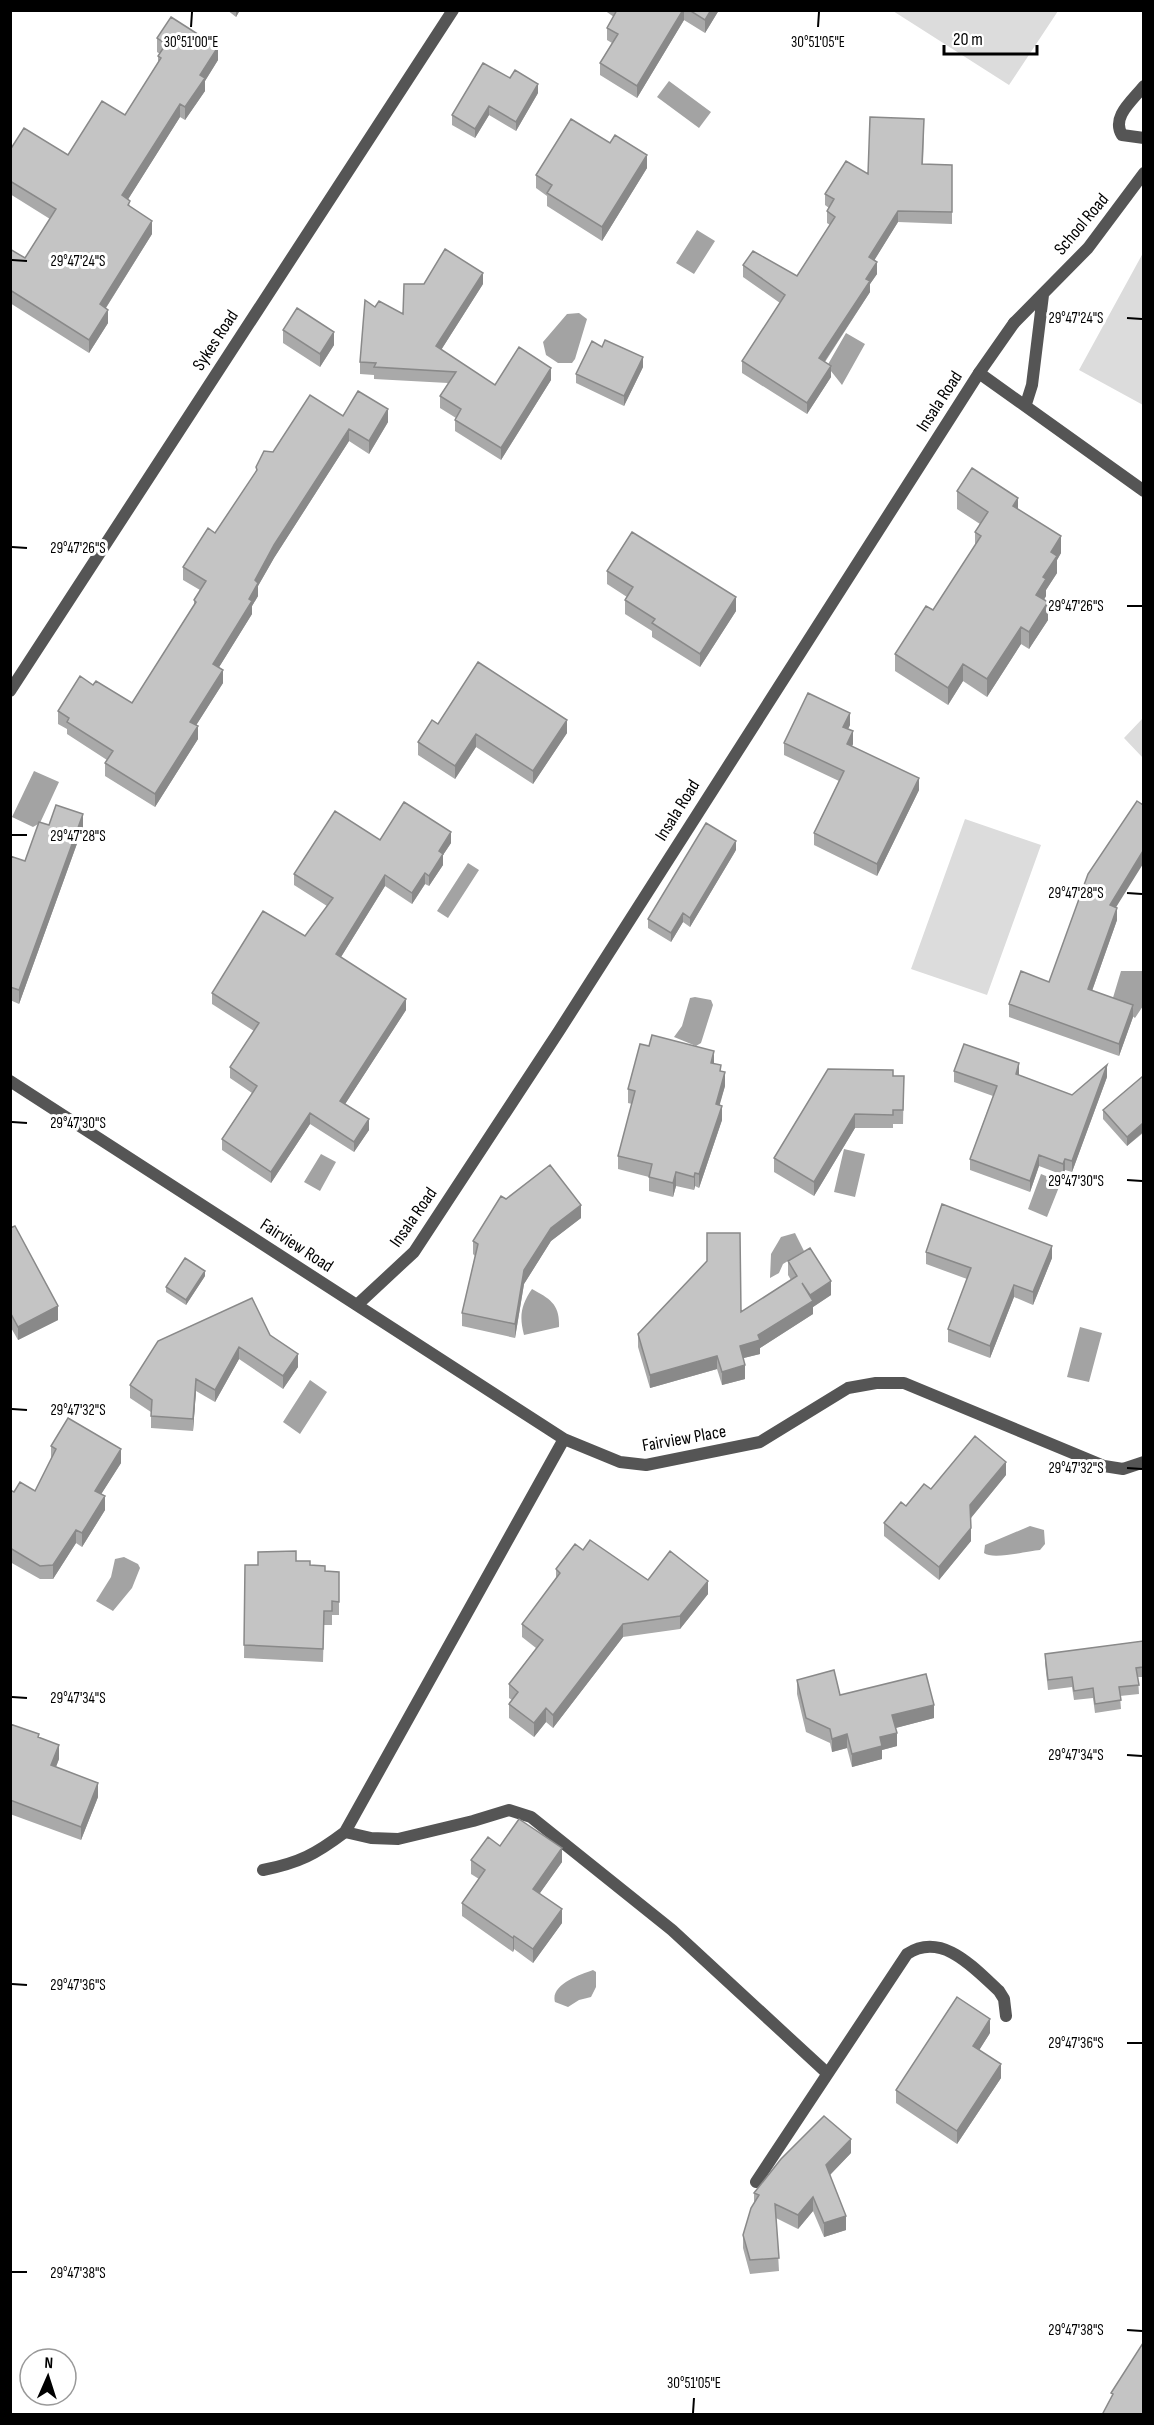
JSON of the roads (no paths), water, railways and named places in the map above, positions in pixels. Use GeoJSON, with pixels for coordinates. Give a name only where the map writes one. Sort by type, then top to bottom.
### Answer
{"type":"FeatureCollection","features":[{"type":"Feature","properties":{"kind":"street","name":"Sykes Road"},"geometry":{"type":"LineString","coordinates":[[10,691],[453,10]]}},
{"type":"Feature","properties":{"kind":"street"},"geometry":{"type":"LineString","coordinates":[[1143,86],[1118,119],[1118,127],[1122,135],[1143,138]]}},
{"type":"Feature","properties":{"kind":"street","name":"School Road"},"geometry":{"type":"LineString","coordinates":[[1014,323],[1088,248],[1143,173]]}},
{"type":"Feature","properties":{"kind":"street"},"geometry":{"type":"LineString","coordinates":[[1026,404],[1032,385],[1043,295]]}},
{"type":"Feature","properties":{"kind":"street","name":"Insala Road"},"geometry":{"type":"LineString","coordinates":[[357,1305],[392,1275],[418,1245],[559,1031],[979,372],[1014,323]]}},
{"type":"Feature","properties":{"kind":"street"},"geometry":{"type":"LineString","coordinates":[[979,372],[1143,491]]}},
{"type":"Feature","properties":{"kind":"street","name":"Fairview Road"},"geometry":{"type":"LineString","coordinates":[[10,1081],[564,1439]]}},
{"type":"Feature","properties":{"kind":"street","name":"Fairview Place"},"geometry":{"type":"LineString","coordinates":[[564,1439],[620,1462],[646,1465],[760,1442],[848,1388],[876,1383],[903,1383],[1104,1466],[1123,1469],[1143,1462]]}},
{"type":"Feature","properties":{"kind":"street"},"geometry":{"type":"LineString","coordinates":[[262,1870],[294,1864],[317,1853],[345,1832],[564,1439]]}},
{"type":"Feature","properties":{"kind":"street"},"geometry":{"type":"LineString","coordinates":[[345,1832],[371,1838],[398,1839],[509,1810],[531,1817],[672,1930],[827,2073]]}},
{"type":"Feature","properties":{"kind":"street"},"geometry":{"type":"LineString","coordinates":[[756,2182],[898,1964],[917,1947],[939,1947],[968,1963],[999,1991],[1004,1999],[1006,2016]]}}]}
